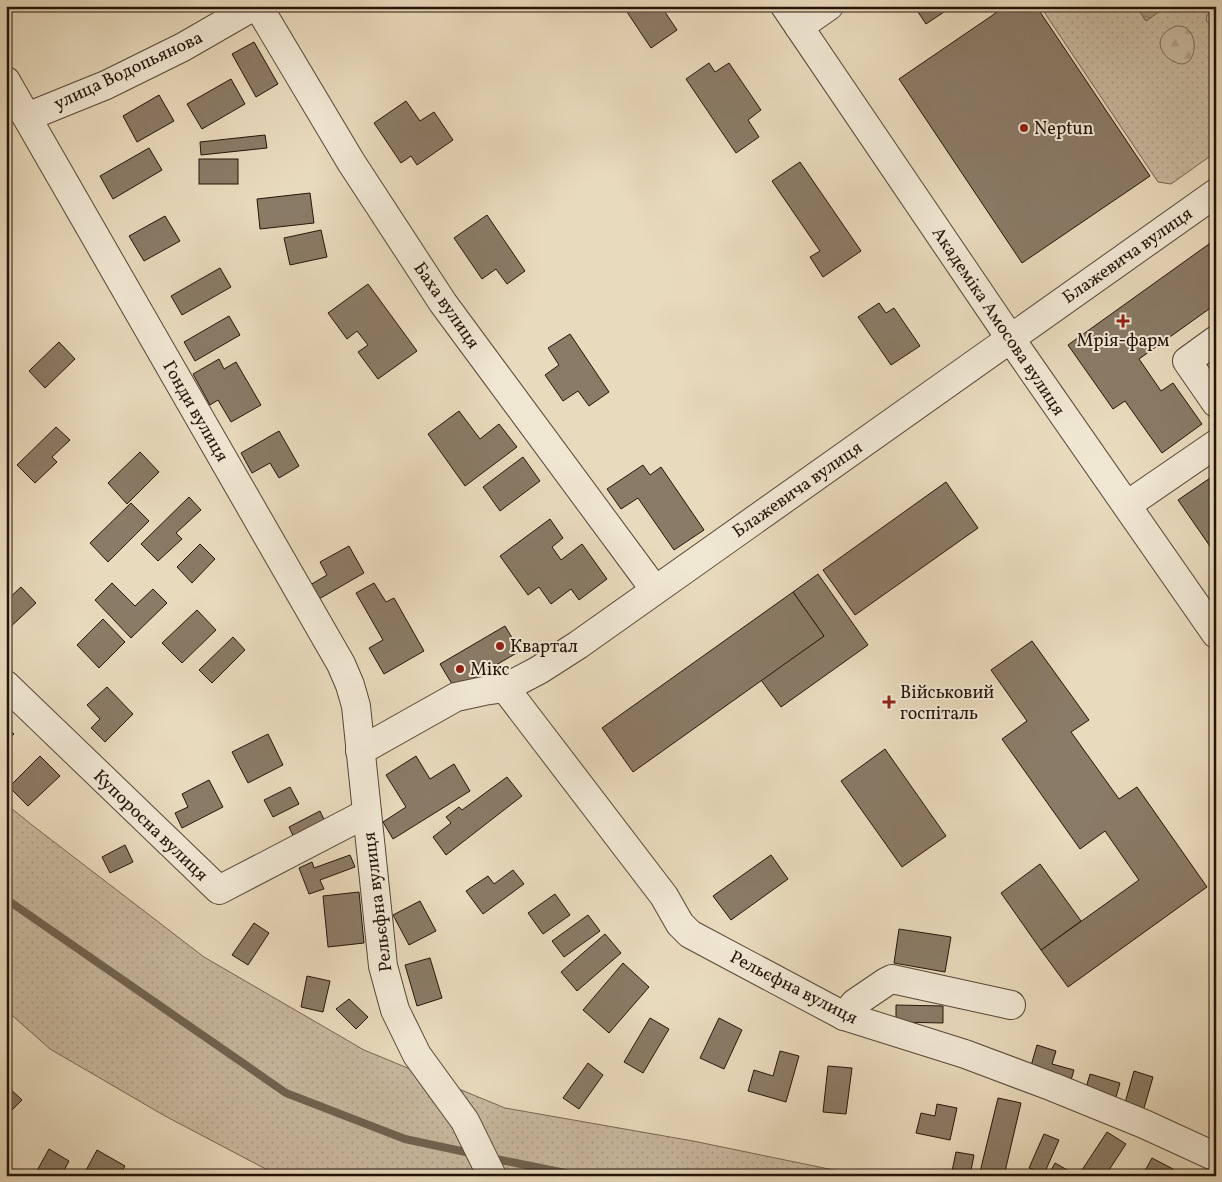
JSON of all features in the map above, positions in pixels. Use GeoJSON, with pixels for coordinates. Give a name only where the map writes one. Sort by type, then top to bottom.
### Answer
{"type":"FeatureCollection","features":[{"type":"Feature","properties":{"kind":"street","name":"улица Водопьянова"},"geometry":{"type":"LineString","coordinates":[[27,116],[106,85],[183,47],[254,6]]}},
{"type":"Feature","properties":{"kind":"street","name":"Баха вулиця"},"geometry":{"type":"LineString","coordinates":[[258,6],[350,162],[443,303],[655,590]]}},
{"type":"Feature","properties":{"kind":"street"},"geometry":{"type":"LineString","coordinates":[[792,16],[830,6]]}},
{"type":"Feature","properties":{"kind":"street","name":"Академіка Амосова вулиця"},"geometry":{"type":"LineString","coordinates":[[792,16],[1010,338],[1216,634]]}},
{"type":"Feature","properties":{"kind":"street","name":"Гонди вулиця"},"geometry":{"type":"LineString","coordinates":[[6,81],[341,664],[350,684],[356,706],[360,751]]}},
{"type":"Feature","properties":{"kind":"street","name":"Блажевича вулиця"},"geometry":{"type":"LineString","coordinates":[[360,751],[456,697],[505,688],[540,670],[1216,193]]}},
{"type":"Feature","properties":{"kind":"street"},"geometry":{"type":"LineString","coordinates":[[1216,340],[1187,361],[1216,403]]}},
{"type":"Feature","properties":{"kind":"street"},"geometry":{"type":"LineString","coordinates":[[1127,505],[1216,444]]}},
{"type":"Feature","properties":{"kind":"street","name":"Купоросна вулиця"},"geometry":{"type":"LineString","coordinates":[[6,685],[219,890],[367,814]]}},
{"type":"Feature","properties":{"kind":"street","name":"Рельєфна вулиця"},"geometry":{"type":"LineString","coordinates":[[505,688],[664,896],[680,924],[690,934],[844,1016],[966,1054],[1144,1124],[1216,1157]]}},
{"type":"Feature","properties":{"kind":"street","name":"Рельєфна вулиця"},"geometry":{"type":"LineString","coordinates":[[360,751],[383,966],[395,1010],[417,1055],[465,1121],[492,1176]]}},
{"type":"Feature","properties":{"kind":"street"},"geometry":{"type":"LineString","coordinates":[[844,1016],[854,1003],[892,979],[1011,1005]]}},
{"type":"Feature","properties":{"kind":"green space"},"geometry":{"type":"Polygon","coordinates":[[[1040,6],[1136,6],[1146,21],[1167,6],[1216,6],[1216,152],[1171,184],[1158,182],[1040,6]]]}},
{"type":"Feature","properties":{"kind":"green space"},"geometry":{"type":"Polygon","coordinates":[[[1216,12],[1216,33],[1206,20],[1207,15],[1216,12]]]}},
{"type":"Feature","properties":{"kind":"green space"},"geometry":{"type":"Polygon","coordinates":[[[1176,26],[1184,27],[1193,37],[1194,51],[1192,58],[1182,64],[1167,57],[1160,43],[1162,36],[1176,26]]]}},
{"type":"Feature","properties":{"kind":"green space"},"geometry":{"type":"Polygon","coordinates":[[[6,804],[204,957],[364,1050],[505,1108],[693,1141],[863,1176],[279,1176],[165,1116],[50,1049],[6,1010],[6,804]]]}},
{"type":"Feature","properties":{"kind":"water"},"geometry":{"type":"Polygon","coordinates":[[[1136,6],[1167,6],[1146,21],[1136,6]]]}},
{"type":"Feature","properties":{"kind":"building"},"geometry":{"type":"Polygon","coordinates":[[[623,6],[661,6],[677,30],[651,48],[623,6]]]}},
{"type":"Feature","properties":{"kind":"building"},"geometry":{"type":"Polygon","coordinates":[[[914,6],[953,6],[926,24],[914,6]]]}},
{"type":"Feature","properties":{"kind":"building"},"geometry":{"type":"Polygon","coordinates":[[[1006,6],[1036,6],[1150,176],[1022,263],[899,79],[1006,6]]]}},
{"type":"Feature","properties":{"kind":"building"},"geometry":{"type":"Polygon","coordinates":[[[254,42],[278,84],[256,97],[232,54],[254,42]]]}},
{"type":"Feature","properties":{"kind":"building"},"geometry":{"type":"Polygon","coordinates":[[[709,63],[715,72],[729,63],[761,110],[748,120],[759,137],[736,153],[686,79],[709,63]]]}},
{"type":"Feature","properties":{"kind":"building"},"geometry":{"type":"Polygon","coordinates":[[[231,79],[245,104],[202,129],[187,104],[231,79]]]}},
{"type":"Feature","properties":{"kind":"building"},"geometry":{"type":"Polygon","coordinates":[[[159,95],[174,121],[137,142],[123,116],[159,95]]]}},
{"type":"Feature","properties":{"kind":"building"},"geometry":{"type":"Polygon","coordinates":[[[406,101],[420,121],[434,112],[453,140],[417,165],[411,156],[401,163],[374,123],[406,101]]]}},
{"type":"Feature","properties":{"kind":"building"},"geometry":{"type":"Polygon","coordinates":[[[265,135],[267,148],[201,155],[200,142],[265,135]]]}},
{"type":"Feature","properties":{"kind":"building"},"geometry":{"type":"Polygon","coordinates":[[[149,148],[162,170],[113,199],[100,176],[149,148]]]}},
{"type":"Feature","properties":{"kind":"building"},"geometry":{"type":"Polygon","coordinates":[[[199,159],[238,159],[238,184],[199,184],[199,159]]]}},
{"type":"Feature","properties":{"kind":"building"},"geometry":{"type":"Polygon","coordinates":[[[800,162],[861,251],[823,277],[810,257],[820,251],[772,181],[800,162]]]}},
{"type":"Feature","properties":{"kind":"building"},"geometry":{"type":"Polygon","coordinates":[[[310,193],[314,223],[260,229],[257,199],[310,193]]]}},
{"type":"Feature","properties":{"kind":"building"},"geometry":{"type":"Polygon","coordinates":[[[487,215],[525,271],[507,284],[496,269],[482,279],[454,238],[487,215]]]}},
{"type":"Feature","properties":{"kind":"building"},"geometry":{"type":"Polygon","coordinates":[[[165,216],[180,241],[144,261],[129,236],[165,216]]]}},
{"type":"Feature","properties":{"kind":"building"},"geometry":{"type":"Polygon","coordinates":[[[321,230],[327,257],[290,265],[284,238],[321,230]]]}},
{"type":"Feature","properties":{"kind":"building"},"geometry":{"type":"Polygon","coordinates":[[[1216,239],[1216,304],[1139,359],[1161,391],[1173,383],[1202,424],[1162,453],[1125,401],[1113,409],[1068,345],[1216,239]]]}},
{"type":"Feature","properties":{"kind":"building"},"geometry":{"type":"Polygon","coordinates":[[[220,268],[231,287],[182,315],[171,296],[220,268]]]}},
{"type":"Feature","properties":{"kind":"building"},"geometry":{"type":"Polygon","coordinates":[[[368,284],[417,351],[378,379],[358,352],[368,345],[357,331],[347,339],[328,313],[368,284]]]}},
{"type":"Feature","properties":{"kind":"building"},"geometry":{"type":"Polygon","coordinates":[[[879,303],[886,313],[894,308],[920,346],[891,365],[858,317],[879,303]]]}},
{"type":"Feature","properties":{"kind":"building"},"geometry":{"type":"Polygon","coordinates":[[[229,316],[240,335],[195,361],[184,342],[229,316]]]}},
{"type":"Feature","properties":{"kind":"building"},"geometry":{"type":"Polygon","coordinates":[[[570,334],[609,392],[589,406],[578,391],[563,401],[545,375],[559,365],[548,348],[570,334]]]}},
{"type":"Feature","properties":{"kind":"building"},"geometry":{"type":"Polygon","coordinates":[[[59,342],[75,359],[45,388],[29,371],[59,342]]]}},
{"type":"Feature","properties":{"kind":"building"},"geometry":{"type":"Polygon","coordinates":[[[219,359],[224,369],[236,362],[261,405],[231,422],[218,400],[210,405],[193,374],[219,359]]]}},
{"type":"Feature","properties":{"kind":"building"},"geometry":{"type":"Polygon","coordinates":[[[459,411],[480,439],[499,424],[517,447],[465,486],[428,434],[459,411]]]}},
{"type":"Feature","properties":{"kind":"building"},"geometry":{"type":"Polygon","coordinates":[[[56,427],[70,440],[52,457],[57,462],[35,483],[17,465],[56,427]]]}},
{"type":"Feature","properties":{"kind":"building"},"geometry":{"type":"Polygon","coordinates":[[[279,431],[299,466],[279,478],[270,463],[252,473],[241,453],[279,431]]]}},
{"type":"Feature","properties":{"kind":"building"},"geometry":{"type":"Polygon","coordinates":[[[140,452],[159,472],[127,504],[108,483],[140,452]]]}},
{"type":"Feature","properties":{"kind":"building"},"geometry":{"type":"Polygon","coordinates":[[[523,457],[540,481],[500,511],[483,487],[523,457]]]}},
{"type":"Feature","properties":{"kind":"building"},"geometry":{"type":"Polygon","coordinates":[[[643,465],[650,475],[661,467],[704,530],[674,550],[638,498],[621,509],[607,489],[643,465]]]}},
{"type":"Feature","properties":{"kind":"building"},"geometry":{"type":"Polygon","coordinates":[[[1216,474],[1216,555],[1178,500],[1216,474]]]}},
{"type":"Feature","properties":{"kind":"building"},"geometry":{"type":"Polygon","coordinates":[[[946,482],[978,528],[855,615],[823,570],[946,482]]]}},
{"type":"Feature","properties":{"kind":"building"},"geometry":{"type":"Polygon","coordinates":[[[189,497],[201,510],[176,533],[182,539],[158,561],[141,544],[189,497]]]}},
{"type":"Feature","properties":{"kind":"building"},"geometry":{"type":"Polygon","coordinates":[[[131,503],[149,521],[108,562],[90,543],[131,503]]]}},
{"type":"Feature","properties":{"kind":"building"},"geometry":{"type":"Polygon","coordinates":[[[550,519],[563,538],[552,547],[561,560],[582,544],[607,579],[579,600],[571,589],[551,604],[539,587],[528,595],[500,556],[550,519]]]}},
{"type":"Feature","properties":{"kind":"building"},"geometry":{"type":"Polygon","coordinates":[[[200,544],[215,559],[192,583],[177,567],[200,544]]]}},
{"type":"Feature","properties":{"kind":"building"},"geometry":{"type":"Polygon","coordinates":[[[349,546],[364,573],[319,599],[310,585],[327,575],[320,562],[349,546]]]}},
{"type":"Feature","properties":{"kind":"building"},"geometry":{"type":"Polygon","coordinates":[[[818,574],[868,645],[781,707],[761,680],[824,636],[793,592],[818,574]]]}},
{"type":"Feature","properties":{"kind":"building"},"geometry":{"type":"Polygon","coordinates":[[[112,583],[135,606],[153,589],[167,603],[131,638],[95,600],[112,583]]]}},
{"type":"Feature","properties":{"kind":"building"},"geometry":{"type":"Polygon","coordinates":[[[374,583],[386,602],[394,598],[424,651],[384,674],[369,648],[383,640],[356,593],[374,583]]]}},
{"type":"Feature","properties":{"kind":"building"},"geometry":{"type":"Polygon","coordinates":[[[21,587],[36,603],[6,631],[6,601],[21,587]]]}},
{"type":"Feature","properties":{"kind":"building"},"geometry":{"type":"Polygon","coordinates":[[[793,592],[824,636],[633,772],[602,728],[793,592]]]}},
{"type":"Feature","properties":{"kind":"building"},"geometry":{"type":"Polygon","coordinates":[[[197,610],[216,630],[182,663],[162,643],[197,610]]]}},
{"type":"Feature","properties":{"kind":"building"},"geometry":{"type":"Polygon","coordinates":[[[103,619],[125,642],[99,668],[77,645],[103,619]]]}},
{"type":"Feature","properties":{"kind":"building"},"geometry":{"type":"Polygon","coordinates":[[[505,626],[520,651],[455,689],[440,664],[505,626]]]}},
{"type":"Feature","properties":{"kind":"building"},"geometry":{"type":"Polygon","coordinates":[[[233,637],[245,650],[212,683],[199,670],[233,637]]]}},
{"type":"Feature","properties":{"kind":"building"},"geometry":{"type":"Polygon","coordinates":[[[1032,641],[1089,720],[1071,732],[1119,799],[1137,787],[1207,887],[1068,987],[1041,950],[1139,880],[1105,831],[1080,849],[1002,739],[1027,721],[991,670],[1032,641]]]}},
{"type":"Feature","properties":{"kind":"building"},"geometry":{"type":"Polygon","coordinates":[[[107,687],[133,714],[105,742],[91,728],[100,719],[87,705],[107,687]]]}},
{"type":"Feature","properties":{"kind":"building"},"geometry":{"type":"Polygon","coordinates":[[[6,726],[14,734],[6,741],[6,726]]]}},
{"type":"Feature","properties":{"kind":"building"},"geometry":{"type":"Polygon","coordinates":[[[268,734],[283,765],[248,783],[232,752],[268,734]]]}},
{"type":"Feature","properties":{"kind":"building"},"geometry":{"type":"Polygon","coordinates":[[[885,749],[946,836],[902,867],[841,781],[885,749]]]}},
{"type":"Feature","properties":{"kind":"building"},"geometry":{"type":"Polygon","coordinates":[[[40,756],[60,776],[28,806],[9,787],[40,756]]]}},
{"type":"Feature","properties":{"kind":"building"},"geometry":{"type":"Polygon","coordinates":[[[416,756],[430,779],[454,764],[470,791],[393,839],[383,822],[406,807],[386,775],[416,756]]]}},
{"type":"Feature","properties":{"kind":"building"},"geometry":{"type":"Polygon","coordinates":[[[507,777],[522,796],[446,855],[433,837],[451,823],[446,817],[459,807],[462,810],[507,777]]]}},
{"type":"Feature","properties":{"kind":"building"},"geometry":{"type":"Polygon","coordinates":[[[209,780],[223,807],[182,828],[175,813],[188,807],[182,794],[209,780]]]}},
{"type":"Feature","properties":{"kind":"building"},"geometry":{"type":"Polygon","coordinates":[[[290,787],[299,804],[273,817],[264,800],[290,787]]]}},
{"type":"Feature","properties":{"kind":"building"},"geometry":{"type":"Polygon","coordinates":[[[320,811],[327,826],[296,842],[289,827],[320,811]]]}},
{"type":"Feature","properties":{"kind":"building"},"geometry":{"type":"Polygon","coordinates":[[[125,845],[133,862],[110,873],[102,857],[125,845]]]}},
{"type":"Feature","properties":{"kind":"building"},"geometry":{"type":"Polygon","coordinates":[[[350,855],[355,867],[320,880],[324,889],[309,894],[299,868],[312,862],[314,868],[350,855]]]}},
{"type":"Feature","properties":{"kind":"building"},"geometry":{"type":"Polygon","coordinates":[[[771,855],[788,879],[731,920],[713,896],[771,855]]]}},
{"type":"Feature","properties":{"kind":"building"},"geometry":{"type":"Polygon","coordinates":[[[1040,864],[1081,921],[1041,950],[1001,893],[1040,864]]]}},
{"type":"Feature","properties":{"kind":"building"},"geometry":{"type":"Polygon","coordinates":[[[513,870],[524,884],[483,914],[466,891],[488,876],[494,884],[513,870]]]}},
{"type":"Feature","properties":{"kind":"building"},"geometry":{"type":"Polygon","coordinates":[[[359,892],[364,943],[328,947],[323,896],[359,892]]]}},
{"type":"Feature","properties":{"kind":"building"},"geometry":{"type":"Polygon","coordinates":[[[555,894],[570,915],[543,934],[528,913],[555,894]]]}},
{"type":"Feature","properties":{"kind":"building"},"geometry":{"type":"Polygon","coordinates":[[[420,901],[436,931],[409,945],[393,915],[420,901]]]}},
{"type":"Feature","properties":{"kind":"building"},"geometry":{"type":"Polygon","coordinates":[[[588,915],[600,931],[564,957],[552,941],[588,915]]]}},
{"type":"Feature","properties":{"kind":"building"},"geometry":{"type":"Polygon","coordinates":[[[254,923],[269,933],[248,965],[232,955],[254,923]]]}},
{"type":"Feature","properties":{"kind":"building"},"geometry":{"type":"Polygon","coordinates":[[[899,929],[951,937],[945,972],[894,963],[899,929]]]}},
{"type":"Feature","properties":{"kind":"building"},"geometry":{"type":"Polygon","coordinates":[[[605,934],[621,953],[577,991],[561,972],[605,934]]]}},
{"type":"Feature","properties":{"kind":"building"},"geometry":{"type":"Polygon","coordinates":[[[430,958],[442,998],[417,1006],[405,965],[430,958]]]}},
{"type":"Feature","properties":{"kind":"building"},"geometry":{"type":"Polygon","coordinates":[[[623,963],[649,987],[609,1033],[583,1010],[623,963]]]}},
{"type":"Feature","properties":{"kind":"building"},"geometry":{"type":"Polygon","coordinates":[[[307,976],[330,981],[323,1012],[301,1007],[307,976]]]}},
{"type":"Feature","properties":{"kind":"building"},"geometry":{"type":"Polygon","coordinates":[[[349,999],[368,1017],[356,1029],[336,1009],[349,999]]]}},
{"type":"Feature","properties":{"kind":"building"},"geometry":{"type":"Polygon","coordinates":[[[896,1005],[943,1006],[943,1023],[896,1022],[896,1005]]]}},
{"type":"Feature","properties":{"kind":"building"},"geometry":{"type":"Polygon","coordinates":[[[650,1018],[669,1029],[643,1073],[624,1062],[650,1018]]]}},
{"type":"Feature","properties":{"kind":"building"},"geometry":{"type":"Polygon","coordinates":[[[719,1018],[742,1030],[724,1069],[700,1058],[719,1018]]]}},
{"type":"Feature","properties":{"kind":"building"},"geometry":{"type":"Polygon","coordinates":[[[1037,1045],[1056,1051],[1052,1064],[1074,1070],[1069,1087],[1028,1076],[1037,1045]]]}},
{"type":"Feature","properties":{"kind":"building"},"geometry":{"type":"Polygon","coordinates":[[[780,1051],[799,1056],[786,1102],[748,1091],[754,1070],[773,1076],[780,1051]]]}},
{"type":"Feature","properties":{"kind":"building"},"geometry":{"type":"Polygon","coordinates":[[[588,1063],[603,1075],[579,1109],[563,1098],[588,1063]]]}},
{"type":"Feature","properties":{"kind":"building"},"geometry":{"type":"Polygon","coordinates":[[[828,1066],[852,1068],[846,1114],[823,1112],[828,1066]]]}},
{"type":"Feature","properties":{"kind":"building"},"geometry":{"type":"Polygon","coordinates":[[[1134,1071],[1153,1077],[1142,1115],[1123,1110],[1134,1071]]]}},
{"type":"Feature","properties":{"kind":"building"},"geometry":{"type":"Polygon","coordinates":[[[1090,1074],[1120,1083],[1114,1104],[1084,1095],[1090,1074]]]}},
{"type":"Feature","properties":{"kind":"building"},"geometry":{"type":"Polygon","coordinates":[[[6,1087],[22,1100],[6,1116],[6,1087]]]}},
{"type":"Feature","properties":{"kind":"building"},"geometry":{"type":"Polygon","coordinates":[[[998,1098],[1021,1103],[1004,1176],[980,1172],[998,1098]]]}},
{"type":"Feature","properties":{"kind":"building"},"geometry":{"type":"Polygon","coordinates":[[[937,1104],[957,1108],[950,1140],[916,1133],[921,1113],[935,1116],[937,1104]]]}},
{"type":"Feature","properties":{"kind":"building"},"geometry":{"type":"Polygon","coordinates":[[[1107,1132],[1126,1144],[1105,1176],[1078,1176],[1107,1132]]]}},
{"type":"Feature","properties":{"kind":"building"},"geometry":{"type":"Polygon","coordinates":[[[1044,1134],[1059,1140],[1044,1174],[1029,1168],[1044,1134]]]}},
{"type":"Feature","properties":{"kind":"building"},"geometry":{"type":"Polygon","coordinates":[[[49,1149],[69,1161],[61,1176],[34,1176],[49,1149]]]}},
{"type":"Feature","properties":{"kind":"building"},"geometry":{"type":"Polygon","coordinates":[[[97,1150],[125,1166],[119,1176],[88,1176],[84,1174],[97,1150]]]}},
{"type":"Feature","properties":{"kind":"building"},"geometry":{"type":"Polygon","coordinates":[[[956,1152],[974,1155],[970,1176],[951,1176],[956,1152]]]}},
{"type":"Feature","properties":{"kind":"building"},"geometry":{"type":"Polygon","coordinates":[[[1152,1158],[1173,1169],[1169,1176],[1142,1176],[1152,1158]]]}},
{"type":"Feature","properties":{"kind":"building"},"geometry":{"type":"Polygon","coordinates":[[[1055,1163],[1069,1171],[1067,1176],[1048,1176],[1055,1163]]]}},
{"type":"Feature","properties":{"kind":"building"},"geometry":{"type":"Polygon","coordinates":[[[134,1170],[145,1176],[131,1176],[134,1170]]]}},
{"type":"Feature","properties":{"kind":"waterway"},"geometry":{"type":"LineString","coordinates":[[6,899],[286,1093],[405,1139],[475,1154]]}},
{"type":"Feature","properties":{"kind":"waterway"},"geometry":{"type":"LineString","coordinates":[[491,1158],[580,1176]]}},
{"type":"Feature","properties":{"kind":"place","name":"Neptun"},"geometry":{"type":"Point","coordinates":[1024,128]}},
{"type":"Feature","properties":{"kind":"place","name":"Мрія-фарм"},"geometry":{"type":"Point","coordinates":[1123,321]}},
{"type":"Feature","properties":{"kind":"place","name":"Квартал"},"geometry":{"type":"Point","coordinates":[500,646]}},
{"type":"Feature","properties":{"kind":"place","name":"Мікс"},"geometry":{"type":"Point","coordinates":[460,669]}},
{"type":"Feature","properties":{"kind":"place","name":"Військовий госпіталь"},"geometry":{"type":"Point","coordinates":[889,702]}}]}
